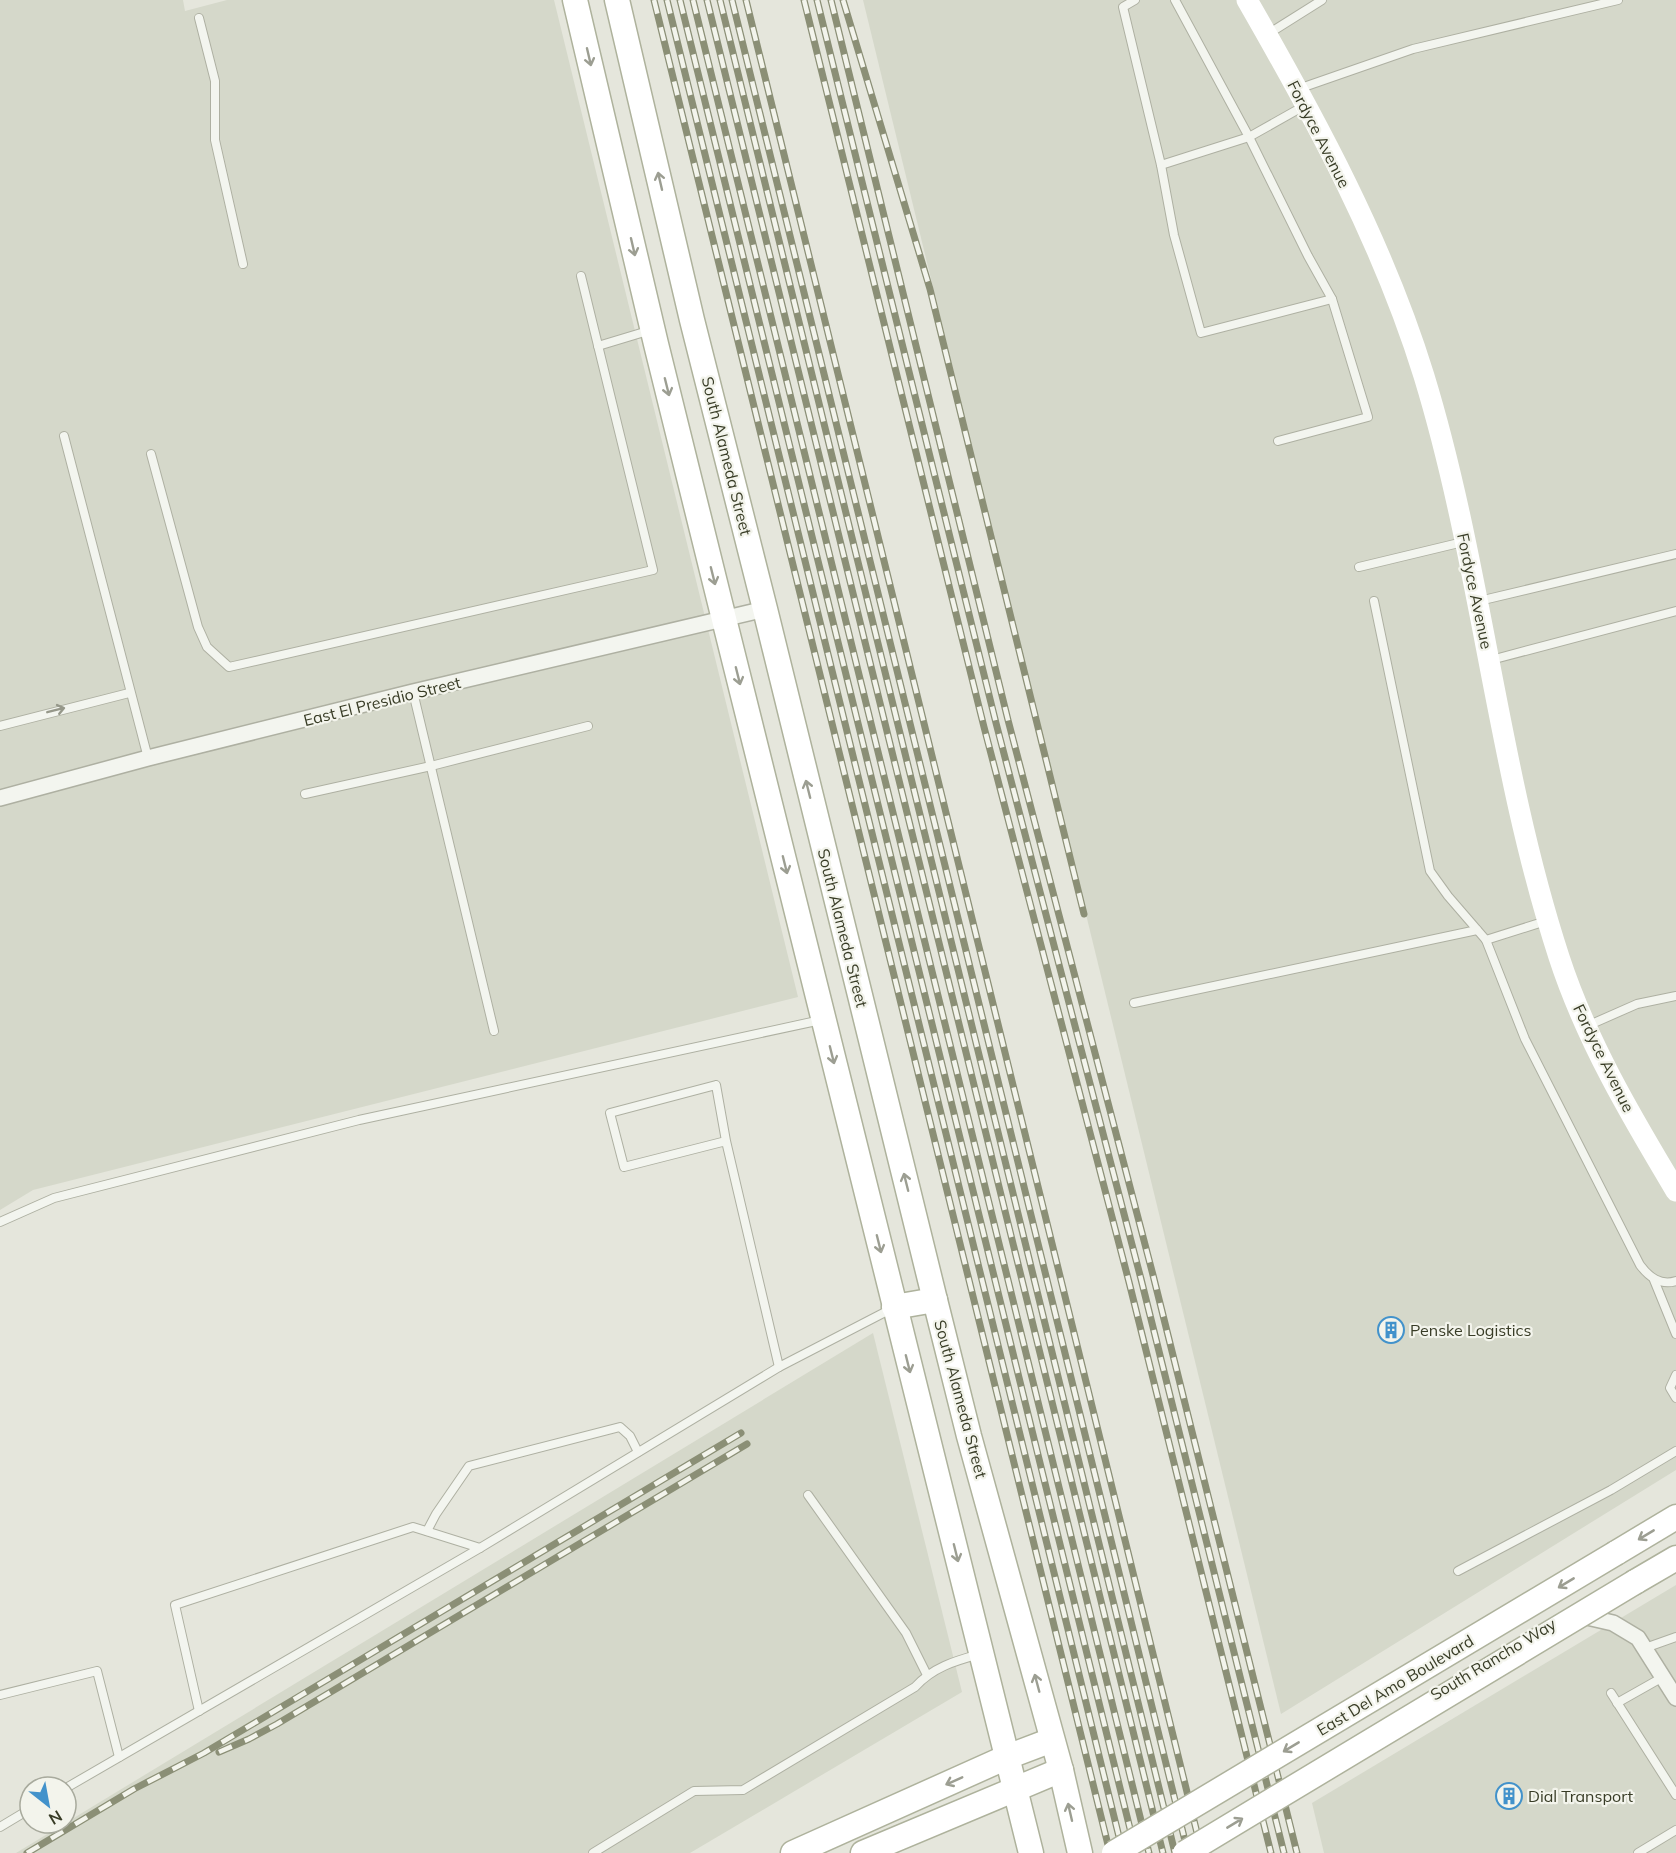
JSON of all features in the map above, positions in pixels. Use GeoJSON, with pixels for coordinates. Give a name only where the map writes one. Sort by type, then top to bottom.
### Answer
{"type":"FeatureCollection","features":[{"type":"Feature","properties":{"kind":"main road"},"geometry":{"type":"LineString","coordinates":[[575,0],[724,619],[1031,1853]]}},
{"type":"Feature","properties":{"kind":"main road","name":"South Alameda Street"},"geometry":{"type":"LineString","coordinates":[[617,0],[692,320],[935,1300],[972,1447],[1061,1770],[1080,1853]]}},
{"type":"Feature","properties":{"kind":"main road"},"geometry":{"type":"LineString","coordinates":[[653,330],[692,320]]}},
{"type":"Feature","properties":{"kind":"main road"},"geometry":{"type":"LineString","coordinates":[[894,1307],[935,1300]]}},
{"type":"Feature","properties":{"kind":"main road","name":"East Del Amo Boulevard"},"geometry":{"type":"LineString","coordinates":[[1114,1853],[1676,1516]]}},
{"type":"Feature","properties":{"kind":"main road"},"geometry":{"type":"LineString","coordinates":[[1185,1853],[1676,1558]]}},
{"type":"Feature","properties":{"kind":"main road"},"geometry":{"type":"LineString","coordinates":[[793,1853],[1007,1757],[1053,1740]]}},
{"type":"Feature","properties":{"kind":"main road"},"geometry":{"type":"LineString","coordinates":[[863,1853],[1061,1770]]}},
{"type":"Feature","properties":{"kind":"street","name":"Fordyce Avenue"},"geometry":{"type":"LineString","coordinates":[[1247,0],[1325,140],[1382,261],[1406,323],[1428,390],[1452,485],[1524,826],[1559,959],[1586,1027],[1610,1077],[1676,1191]]}},
{"type":"Feature","properties":{"kind":"street","name":"East El Presidio Street"},"geometry":{"type":"LineString","coordinates":[[0,798],[147,758],[765,609]]}},
{"type":"Feature","properties":{"kind":"street","name":"South Rancho Way"},"geometry":{"type":"LineString","coordinates":[[1385,1722],[1464,1678],[1569,1613],[1613,1623],[1638,1638],[1676,1698]]}},
{"type":"Feature","properties":{"kind":"lane"},"geometry":{"type":"LineString","coordinates":[[1135,0],[1123,7],[1161,165],[1174,235],[1201,333],[1332,299]]}},
{"type":"Feature","properties":{"kind":"lane"},"geometry":{"type":"LineString","coordinates":[[1175,0],[1249,137],[1332,299],[1368,417],[1278,441]]}},
{"type":"Feature","properties":{"kind":"lane"},"geometry":{"type":"LineString","coordinates":[[1266,34],[1322,0]]}},
{"type":"Feature","properties":{"kind":"lane"},"geometry":{"type":"LineString","coordinates":[[1161,165],[1249,137],[1301,97],[1413,50],[1618,0]]}},
{"type":"Feature","properties":{"kind":"lane"},"geometry":{"type":"LineString","coordinates":[[199,18],[215,81],[215,141],[243,264]]}},
{"type":"Feature","properties":{"kind":"lane"},"geometry":{"type":"LineString","coordinates":[[151,454],[198,627],[207,647],[230,667],[653,570],[581,276]]}},
{"type":"Feature","properties":{"kind":"lane"},"geometry":{"type":"LineString","coordinates":[[598,346],[653,330]]}},
{"type":"Feature","properties":{"kind":"lane"},"geometry":{"type":"LineString","coordinates":[[64,436],[147,758]]}},
{"type":"Feature","properties":{"kind":"lane"},"geometry":{"type":"LineString","coordinates":[[1359,567],[1464,542]]}},
{"type":"Feature","properties":{"kind":"lane"},"geometry":{"type":"LineString","coordinates":[[1477,601],[1676,554]]}},
{"type":"Feature","properties":{"kind":"lane"},"geometry":{"type":"LineString","coordinates":[[1374,601],[1430,871],[1486,940],[1525,1039],[1640,1265],[1653,1280],[1676,1334]]}},
{"type":"Feature","properties":{"kind":"lane"},"geometry":{"type":"LineString","coordinates":[[1489,661],[1676,611]]}},
{"type":"Feature","properties":{"kind":"lane"},"geometry":{"type":"LineString","coordinates":[[0,726],[129,693]]}},
{"type":"Feature","properties":{"kind":"lane"},"geometry":{"type":"LineString","coordinates":[[413,693],[494,1031]]}},
{"type":"Feature","properties":{"kind":"lane"},"geometry":{"type":"LineString","coordinates":[[305,794],[431,766],[588,726]]}},
{"type":"Feature","properties":{"kind":"lane"},"geometry":{"type":"LineString","coordinates":[[1486,940],[1548,920]]}},
{"type":"Feature","properties":{"kind":"lane"},"geometry":{"type":"LineString","coordinates":[[1134,1003],[1477,930]]}},
{"type":"Feature","properties":{"kind":"lane"},"geometry":{"type":"LineString","coordinates":[[1586,1027],[1637,1004],[1676,996]]}},
{"type":"Feature","properties":{"kind":"lane"},"geometry":{"type":"LineString","coordinates":[[0,1222],[54,1198],[359,1120],[823,1019]]}},
{"type":"Feature","properties":{"kind":"lane"},"geometry":{"type":"LineString","coordinates":[[726,1141],[624,1167],[610,1113],[716,1085],[726,1141],[779,1367]]}},
{"type":"Feature","properties":{"kind":"lane"},"geometry":{"type":"LineString","coordinates":[[1653,1280],[1669,1283],[1676,1281]]}},
{"type":"Feature","properties":{"kind":"lane"},"geometry":{"type":"LineString","coordinates":[[78,1781],[480,1548],[779,1367],[894,1307]]}},
{"type":"Feature","properties":{"kind":"lane"},"geometry":{"type":"LineString","coordinates":[[1676,1375],[1670,1388],[1676,1398]]}},
{"type":"Feature","properties":{"kind":"lane"},"geometry":{"type":"LineString","coordinates":[[427,1531],[469,1466],[620,1427],[630,1436],[638,1452]]}},
{"type":"Feature","properties":{"kind":"lane"},"geometry":{"type":"LineString","coordinates":[[1458,1571],[1611,1490],[1676,1451]]}},
{"type":"Feature","properties":{"kind":"lane"},"geometry":{"type":"LineString","coordinates":[[808,1495],[906,1633],[927,1675]]}},
{"type":"Feature","properties":{"kind":"lane"},"geometry":{"type":"LineString","coordinates":[[199,1711],[175,1605],[413,1527],[480,1548]]}},
{"type":"Feature","properties":{"kind":"lane"},"geometry":{"type":"LineString","coordinates":[[1645,1648],[1676,1637]]}},
{"type":"Feature","properties":{"kind":"lane"},"geometry":{"type":"LineString","coordinates":[[593,1853],[694,1791],[743,1790],[915,1687],[927,1675],[950,1662],[981,1653]]}},
{"type":"Feature","properties":{"kind":"lane"},"geometry":{"type":"LineString","coordinates":[[0,1695],[97,1671],[119,1757]]}},
{"type":"Feature","properties":{"kind":"lane"},"geometry":{"type":"LineString","coordinates":[[1617,1703],[1663,1677]]}},
{"type":"Feature","properties":{"kind":"lane"},"geometry":{"type":"LineString","coordinates":[[1611,1693],[1676,1795]]}},
{"type":"Feature","properties":{"kind":"lane"},"geometry":{"type":"LineString","coordinates":[[0,1827],[18,1816]]}},
{"type":"Feature","properties":{"kind":"lane"},"geometry":{"type":"LineString","coordinates":[[1641,1852],[1676,1830]]}},
{"type":"Feature","properties":{"kind":"shaded area"},"geometry":{"type":"Polygon","coordinates":[[[0,0],[183,0],[185,11],[227,0],[554,0],[798,997],[33,1190],[0,1210],[0,0]]]}},
{"type":"Feature","properties":{"kind":"shaded area"},"geometry":{"type":"Polygon","coordinates":[[[863,0],[1676,0],[1676,1470],[1281,1714],[863,0]]]}},
{"type":"Feature","properties":{"kind":"shaded area"},"geometry":{"type":"Polygon","coordinates":[[[873,1333],[962,1692],[690,1853],[16,1853],[46,1835],[78,1835],[78,1815],[873,1333]]]}},
{"type":"Feature","properties":{"kind":"shaded area"},"geometry":{"type":"Polygon","coordinates":[[[1676,1585],[1676,1853],[1324,1853],[1312,1803],[1676,1585]]]}},
{"type":"Feature","properties":{"kind":"railway"},"geometry":{"type":"LineString","coordinates":[[654,0],[1110,1853]]}},
{"type":"Feature","properties":{"kind":"railway"},"geometry":{"type":"LineString","coordinates":[[667,0],[1123,1853]]}},
{"type":"Feature","properties":{"kind":"railway"},"geometry":{"type":"LineString","coordinates":[[680,0],[1136,1853]]}},
{"type":"Feature","properties":{"kind":"railway"},"geometry":{"type":"LineString","coordinates":[[693,0],[1149,1853]]}},
{"type":"Feature","properties":{"kind":"railway"},"geometry":{"type":"LineString","coordinates":[[707,0],[1163,1853]]}},
{"type":"Feature","properties":{"kind":"railway"},"geometry":{"type":"LineString","coordinates":[[720,0],[1175,1853]]}},
{"type":"Feature","properties":{"kind":"railway"},"geometry":{"type":"LineString","coordinates":[[732,0],[1188,1853]]}},
{"type":"Feature","properties":{"kind":"railway"},"geometry":{"type":"LineString","coordinates":[[746,0],[1202,1853]]}},
{"type":"Feature","properties":{"kind":"railway"},"geometry":{"type":"LineString","coordinates":[[804,0],[984,727],[1129,1282],[1271,1853]]}},
{"type":"Feature","properties":{"kind":"railway"},"geometry":{"type":"LineString","coordinates":[[817,0],[996,723],[1141,1279],[1284,1853]]}},
{"type":"Feature","properties":{"kind":"railway"},"geometry":{"type":"LineString","coordinates":[[831,0],[1008,720],[1153,1275],[1297,1853]]}},
{"type":"Feature","properties":{"kind":"railway"},"geometry":{"type":"LineString","coordinates":[[843,0],[930,289],[1084,914]]}},
{"type":"Feature","properties":{"kind":"railway"},"geometry":{"type":"LineString","coordinates":[[27,1853],[134,1789],[204,1753],[741,1433]]}},
{"type":"Feature","properties":{"kind":"railway"},"geometry":{"type":"LineString","coordinates":[[219,1752],[277,1724],[747,1444]]}},
{"type":"Feature","properties":{"kind":"place","name":"Penske Logistics"},"geometry":{"type":"Point","coordinates":[1391,1330]}},
{"type":"Feature","properties":{"kind":"place","name":"Dial Transport"},"geometry":{"type":"Point","coordinates":[1509,1796]}}]}
